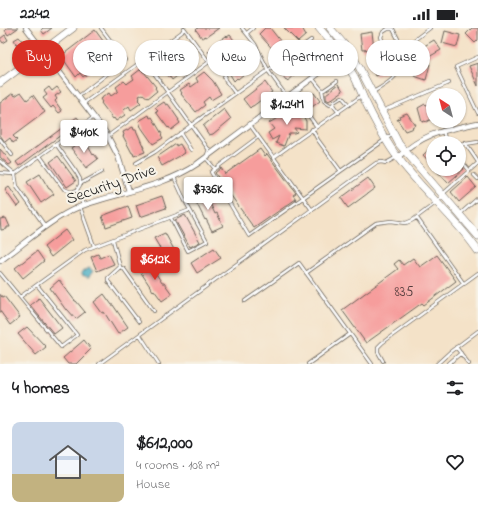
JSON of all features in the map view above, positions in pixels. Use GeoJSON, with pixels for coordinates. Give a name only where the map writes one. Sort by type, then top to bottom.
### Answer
{"type":"FeatureCollection","features":[{"type":"Feature","properties":{"kind":"main road"},"geometry":{"type":"LineString","coordinates":[[57,40],[73,28]]}},
{"type":"Feature","properties":{"kind":"main road"},"geometry":{"type":"LineString","coordinates":[[324,29],[336,40]]}},
{"type":"Feature","properties":{"kind":"main road"},"geometry":{"type":"LineString","coordinates":[[324,29],[331,40]]}},
{"type":"Feature","properties":{"kind":"main road"},"geometry":{"type":"LineString","coordinates":[[358,66],[404,151],[478,236]]}},
{"type":"Feature","properties":{"kind":"main road"},"geometry":{"type":"LineString","coordinates":[[0,83],[12,74]]}},
{"type":"Feature","properties":{"kind":"main road"},"geometry":{"type":"LineString","coordinates":[[354,76],[363,96],[398,157],[472,242],[478,252]]}},
{"type":"Feature","properties":{"kind":"street"},"geometry":{"type":"LineString","coordinates":[[26,28],[35,40]]}},
{"type":"Feature","properties":{"kind":"street"},"geometry":{"type":"LineString","coordinates":[[63,76],[108,136],[118,156],[129,191]]}},
{"type":"Feature","properties":{"kind":"street","name":"Security Drive"},"geometry":{"type":"LineString","coordinates":[[0,261],[46,227],[64,215],[82,206],[183,173],[206,158],[210,151],[250,125],[316,76]]}},
{"type":"Feature","properties":{"kind":"street"},"geometry":{"type":"LineString","coordinates":[[398,157],[420,140],[443,130],[478,123]]}},
{"type":"Feature","properties":{"kind":"lane"},"geometry":{"type":"LineString","coordinates":[[79,96],[125,60],[101,28]]}},
{"type":"Feature","properties":{"kind":"lane"},"geometry":{"type":"LineString","coordinates":[[108,136],[209,62],[184,28],[182,32],[171,40]]}},
{"type":"Feature","properties":{"kind":"lane"},"geometry":{"type":"LineString","coordinates":[[136,163],[155,152],[268,69],[258,47],[242,28]]}},
{"type":"Feature","properties":{"kind":"lane"},"geometry":{"type":"LineString","coordinates":[[247,33],[253,28]]}},
{"type":"Feature","properties":{"kind":"lane"},"geometry":{"type":"LineString","coordinates":[[382,40],[381,37],[383,32],[388,28],[393,29],[398,40]]}},
{"type":"Feature","properties":{"kind":"lane"},"geometry":{"type":"LineString","coordinates":[[414,40],[430,28]]}},
{"type":"Feature","properties":{"kind":"lane"},"geometry":{"type":"LineString","coordinates":[[478,57],[456,67],[476,106],[478,113]]}},
{"type":"Feature","properties":{"kind":"lane"},"geometry":{"type":"LineString","coordinates":[[84,103],[135,66]]}},
{"type":"Feature","properties":{"kind":"lane"},"geometry":{"type":"LineString","coordinates":[[156,76],[210,151]]}},
{"type":"Feature","properties":{"kind":"lane"},"geometry":{"type":"LineString","coordinates":[[224,76],[225,80],[235,93]]}},
{"type":"Feature","properties":{"kind":"lane"},"geometry":{"type":"LineString","coordinates":[[273,76],[288,97]]}},
{"type":"Feature","properties":{"kind":"lane"},"geometry":{"type":"LineString","coordinates":[[372,92],[390,82],[395,76]]}},
{"type":"Feature","properties":{"kind":"lane"},"geometry":{"type":"LineString","coordinates":[[313,78],[322,90],[324,101],[330,105],[333,105],[339,113]]}},
{"type":"Feature","properties":{"kind":"lane"},"geometry":{"type":"LineString","coordinates":[[322,90],[325,90],[337,81]]}},
{"type":"Feature","properties":{"kind":"lane"},"geometry":{"type":"LineString","coordinates":[[381,111],[449,83]]}},
{"type":"Feature","properties":{"kind":"lane"},"geometry":{"type":"LineString","coordinates":[[273,158],[312,129],[339,113],[363,96]]}},
{"type":"Feature","properties":{"kind":"lane"},"geometry":{"type":"LineString","coordinates":[[333,105],[334,102],[342,97],[349,105]]}},
{"type":"Feature","properties":{"kind":"lane"},"geometry":{"type":"LineString","coordinates":[[302,106],[317,127]]}},
{"type":"Feature","properties":{"kind":"lane"},"geometry":{"type":"LineString","coordinates":[[5,167],[2,173],[15,174],[94,116]]}},
{"type":"Feature","properties":{"kind":"lane"},"geometry":{"type":"LineString","coordinates":[[250,125],[312,210]]}},
{"type":"Feature","properties":{"kind":"lane"},"geometry":{"type":"LineString","coordinates":[[312,129],[318,140],[340,170]]}},
{"type":"Feature","properties":{"kind":"lane"},"geometry":{"type":"LineString","coordinates":[[443,130],[444,136]]}},
{"type":"Feature","properties":{"kind":"lane"},"geometry":{"type":"LineString","coordinates":[[180,133],[191,150]]}},
{"type":"Feature","properties":{"kind":"lane"},"geometry":{"type":"LineString","coordinates":[[258,137],[210,172],[249,236],[340,170],[394,134]]}},
{"type":"Feature","properties":{"kind":"lane"},"geometry":{"type":"LineString","coordinates":[[0,139],[12,155]]}},
{"type":"Feature","properties":{"kind":"lane"},"geometry":{"type":"LineString","coordinates":[[466,144],[478,142]]}},
{"type":"Feature","properties":{"kind":"lane"},"geometry":{"type":"LineString","coordinates":[[56,144],[76,172],[80,184]]}},
{"type":"Feature","properties":{"kind":"lane"},"geometry":{"type":"LineString","coordinates":[[306,273],[376,223],[391,221],[407,223],[417,218],[437,202],[445,192],[478,162],[466,145]]}},
{"type":"Feature","properties":{"kind":"lane"},"geometry":{"type":"LineString","coordinates":[[40,156],[64,189],[71,192],[77,190]]}},
{"type":"Feature","properties":{"kind":"lane"},"geometry":{"type":"LineString","coordinates":[[99,364],[376,163],[386,163],[398,157]]}},
{"type":"Feature","properties":{"kind":"lane"},"geometry":{"type":"LineString","coordinates":[[206,158],[215,169]]}},
{"type":"Feature","properties":{"kind":"lane"},"geometry":{"type":"LineString","coordinates":[[0,161],[5,167],[15,174],[17,187],[46,227]]}},
{"type":"Feature","properties":{"kind":"lane"},"geometry":{"type":"LineString","coordinates":[[466,166],[469,170]]}},
{"type":"Feature","properties":{"kind":"lane"},"geometry":{"type":"LineString","coordinates":[[94,246],[77,190],[80,184],[102,172]]}},
{"type":"Feature","properties":{"kind":"lane"},"geometry":{"type":"LineString","coordinates":[[474,175],[478,179]]}},
{"type":"Feature","properties":{"kind":"lane"},"geometry":{"type":"LineString","coordinates":[[170,218],[188,251],[207,241],[179,190],[174,177]]}},
{"type":"Feature","properties":{"kind":"lane"},"geometry":{"type":"LineString","coordinates":[[460,215],[478,198]]}},
{"type":"Feature","properties":{"kind":"lane"},"geometry":{"type":"LineString","coordinates":[[20,297],[85,250],[190,210]]}},
{"type":"Feature","properties":{"kind":"lane"},"geometry":{"type":"LineString","coordinates":[[417,218],[464,284]]}},
{"type":"Feature","properties":{"kind":"lane"},"geometry":{"type":"LineString","coordinates":[[113,240],[120,267],[124,269],[154,311]]}},
{"type":"Feature","properties":{"kind":"lane"},"geometry":{"type":"LineString","coordinates":[[244,301],[299,263],[372,364]]}},
{"type":"Feature","properties":{"kind":"lane"},"geometry":{"type":"LineString","coordinates":[[120,267],[108,278],[108,281],[139,322]]}},
{"type":"Feature","properties":{"kind":"lane"},"geometry":{"type":"LineString","coordinates":[[0,273],[61,347],[77,336],[37,285]]}},
{"type":"Feature","properties":{"kind":"lane"},"geometry":{"type":"LineString","coordinates":[[383,361],[378,352],[378,347],[382,343],[478,273]]}},
{"type":"Feature","properties":{"kind":"lane"},"geometry":{"type":"LineString","coordinates":[[437,364],[456,347],[478,331]]}},
{"type":"Feature","properties":{"kind":"lane"},"geometry":{"type":"LineString","coordinates":[[140,334],[159,364]]}},
{"type":"Feature","properties":{"kind":"lane"},"geometry":{"type":"LineString","coordinates":[[308,364],[350,334]]}},
{"type":"Feature","properties":{"kind":"lane"},"geometry":{"type":"LineString","coordinates":[[456,347],[468,364]]}},
{"type":"Feature","properties":{"kind":"lane"},"geometry":{"type":"LineString","coordinates":[[442,359],[448,364],[461,353]]}},
{"type":"Feature","properties":{"kind":"water"},"geometry":{"type":"Polygon","coordinates":[[[89,268],[93,271],[89,277],[82,275],[82,272],[89,268]]]}},
{"type":"Feature","properties":{"kind":"building"},"geometry":{"type":"Polygon","coordinates":[[[7,28],[18,28],[8,35],[5,30],[7,28]]]}},
{"type":"Feature","properties":{"kind":"building"},"geometry":{"type":"Polygon","coordinates":[[[43,28],[52,28],[44,34],[41,30],[43,28]]]}},
{"type":"Feature","properties":{"kind":"building"},"geometry":{"type":"Polygon","coordinates":[[[198,28],[219,28],[202,38],[196,30],[198,28]]]}},
{"type":"Feature","properties":{"kind":"building"},"geometry":{"type":"Polygon","coordinates":[[[265,28],[270,28],[279,40],[268,40],[268,44],[259,34],[265,28]]]}},
{"type":"Feature","properties":{"kind":"building"},"geometry":{"type":"Polygon","coordinates":[[[284,28],[302,28],[306,35],[300,40],[296,40],[284,28]]]}},
{"type":"Feature","properties":{"kind":"building"},"geometry":{"type":"Polygon","coordinates":[[[472,28],[478,28],[478,40],[475,43],[466,34],[472,28]]]}},
{"type":"Feature","properties":{"kind":"building"},"geometry":{"type":"Polygon","coordinates":[[[95,30],[102,40],[82,40],[95,30]]]}},
{"type":"Feature","properties":{"kind":"building"},"geometry":{"type":"Polygon","coordinates":[[[445,31],[460,35],[457,47],[442,43],[445,31]]]}},
{"type":"Feature","properties":{"kind":"building"},"geometry":{"type":"Polygon","coordinates":[[[372,32],[373,40],[366,40],[366,50],[362,50],[360,34],[372,32]]]}},
{"type":"Feature","properties":{"kind":"building"},"geometry":{"type":"Polygon","coordinates":[[[5,35],[8,40],[3,43],[0,39],[5,35]]]}},
{"type":"Feature","properties":{"kind":"building"},"geometry":{"type":"Polygon","coordinates":[[[230,35],[234,40],[221,40],[226,36],[227,37],[230,35]]]}},
{"type":"Feature","properties":{"kind":"building"},"geometry":{"type":"Polygon","coordinates":[[[19,37],[22,40],[14,40],[19,37]]]}},
{"type":"Feature","properties":{"kind":"building"},"geometry":{"type":"Polygon","coordinates":[[[434,40],[441,50],[430,56],[430,42],[434,40]]]}},
{"type":"Feature","properties":{"kind":"building"},"geometry":{"type":"Polygon","coordinates":[[[73,47],[73,73],[65,62],[65,53],[73,47]]]}},
{"type":"Feature","properties":{"kind":"building"},"geometry":{"type":"Polygon","coordinates":[[[478,63],[478,86],[469,66],[478,63]]]}},
{"type":"Feature","properties":{"kind":"building"},"geometry":{"type":"Polygon","coordinates":[[[204,72],[213,81],[221,94],[211,100],[209,97],[203,102],[205,105],[196,112],[181,94],[182,93],[180,90],[189,84],[191,87],[198,82],[196,78],[204,72]]]}},
{"type":"Feature","properties":{"kind":"building"},"geometry":{"type":"Polygon","coordinates":[[[135,74],[135,76],[147,76],[156,87],[155,88],[157,91],[148,98],[143,94],[139,96],[140,98],[138,100],[141,103],[131,110],[129,106],[123,111],[125,115],[116,121],[101,103],[102,102],[100,99],[109,93],[111,96],[117,92],[118,90],[116,87],[124,81],[127,84],[134,79],[132,76],[135,74]]]}},
{"type":"Feature","properties":{"kind":"building"},"geometry":{"type":"Polygon","coordinates":[[[168,76],[177,76],[172,80],[170,77],[169,78],[168,76]]]}},
{"type":"Feature","properties":{"kind":"building"},"geometry":{"type":"Polygon","coordinates":[[[231,76],[242,76],[238,79],[237,78],[234,81],[231,76]]]}},
{"type":"Feature","properties":{"kind":"building"},"geometry":{"type":"Polygon","coordinates":[[[282,76],[294,76],[289,80],[286,81],[282,76]]]}},
{"type":"Feature","properties":{"kind":"building"},"geometry":{"type":"Polygon","coordinates":[[[414,76],[427,76],[426,80],[414,76]]]}},
{"type":"Feature","properties":{"kind":"building"},"geometry":{"type":"Polygon","coordinates":[[[265,82],[272,92],[250,108],[243,99],[265,82]]]}},
{"type":"Feature","properties":{"kind":"building"},"geometry":{"type":"Polygon","coordinates":[[[339,84],[343,91],[329,101],[326,99],[326,94],[339,84]]]}},
{"type":"Feature","properties":{"kind":"building"},"geometry":{"type":"Polygon","coordinates":[[[49,87],[52,91],[57,87],[61,92],[55,96],[57,99],[55,101],[62,111],[59,113],[53,106],[51,108],[43,98],[47,95],[44,91],[49,87]]]}},
{"type":"Feature","properties":{"kind":"building"},"geometry":{"type":"Polygon","coordinates":[[[21,92],[27,100],[33,95],[45,112],[13,136],[17,140],[13,143],[10,138],[5,142],[0,135],[0,103],[13,93],[15,96],[21,92]]]}},
{"type":"Feature","properties":{"kind":"building"},"geometry":{"type":"Polygon","coordinates":[[[314,93],[320,101],[312,107],[306,99],[314,93]]]}},
{"type":"Feature","properties":{"kind":"building"},"geometry":{"type":"Polygon","coordinates":[[[164,102],[166,105],[168,104],[180,123],[171,130],[156,112],[158,111],[155,108],[164,102]]]}},
{"type":"Feature","properties":{"kind":"building"},"geometry":{"type":"Polygon","coordinates":[[[425,104],[426,105],[426,122],[422,122],[418,108],[425,104]]]}},
{"type":"Feature","properties":{"kind":"building"},"geometry":{"type":"Polygon","coordinates":[[[224,109],[231,119],[213,134],[209,135],[203,126],[224,109]]]}},
{"type":"Feature","properties":{"kind":"building"},"geometry":{"type":"Polygon","coordinates":[[[299,109],[306,121],[306,129],[294,128],[297,132],[289,133],[284,146],[276,143],[279,136],[272,140],[268,133],[274,129],[269,123],[291,110],[293,113],[299,109]]]}},
{"type":"Feature","properties":{"kind":"building"},"geometry":{"type":"Polygon","coordinates":[[[407,113],[415,125],[412,127],[413,128],[405,131],[397,119],[400,118],[399,116],[407,113]]]}},
{"type":"Feature","properties":{"kind":"building"},"geometry":{"type":"Polygon","coordinates":[[[149,115],[150,118],[152,117],[163,138],[153,144],[141,127],[139,121],[149,115]]]}},
{"type":"Feature","properties":{"kind":"building"},"geometry":{"type":"Polygon","coordinates":[[[77,117],[80,121],[19,166],[16,162],[77,117]]]}},
{"type":"Feature","properties":{"kind":"building"},"geometry":{"type":"Polygon","coordinates":[[[133,127],[134,130],[136,130],[145,152],[134,156],[123,136],[123,132],[133,127]]]}},
{"type":"Feature","properties":{"kind":"building"},"geometry":{"type":"Polygon","coordinates":[[[84,139],[93,155],[94,154],[98,159],[86,168],[71,148],[84,139]]]}},
{"type":"Feature","properties":{"kind":"building"},"geometry":{"type":"Polygon","coordinates":[[[176,144],[176,146],[180,144],[185,153],[162,166],[157,157],[176,144]]]}},
{"type":"Feature","properties":{"kind":"building"},"geometry":{"type":"Polygon","coordinates":[[[0,149],[12,163],[9,165],[0,157],[0,149]]]}},
{"type":"Feature","properties":{"kind":"building"},"geometry":{"type":"Polygon","coordinates":[[[260,149],[265,156],[267,154],[296,193],[293,195],[296,199],[254,228],[215,173],[221,168],[225,174],[260,149]]]}},
{"type":"Feature","properties":{"kind":"building"},"geometry":{"type":"Polygon","coordinates":[[[58,156],[76,181],[67,187],[50,162],[58,156]]]}},
{"type":"Feature","properties":{"kind":"building"},"geometry":{"type":"Polygon","coordinates":[[[40,174],[49,189],[54,194],[41,203],[27,182],[40,174]]]}},
{"type":"Feature","properties":{"kind":"building"},"geometry":{"type":"Polygon","coordinates":[[[442,176],[456,176],[448,183],[442,176]]]}},
{"type":"Feature","properties":{"kind":"building"},"geometry":{"type":"Polygon","coordinates":[[[468,177],[476,187],[459,202],[451,192],[468,177]]]}},
{"type":"Feature","properties":{"kind":"building"},"geometry":{"type":"Polygon","coordinates":[[[368,178],[375,188],[348,208],[341,198],[368,178]]]}},
{"type":"Feature","properties":{"kind":"building"},"geometry":{"type":"Polygon","coordinates":[[[9,187],[21,204],[17,207],[5,190],[9,187]]]}},
{"type":"Feature","properties":{"kind":"building"},"geometry":{"type":"Polygon","coordinates":[[[204,190],[215,214],[217,213],[223,226],[212,231],[193,196],[204,190]]]}},
{"type":"Feature","properties":{"kind":"building"},"geometry":{"type":"Polygon","coordinates":[[[162,196],[166,208],[140,217],[136,205],[162,196]]]}},
{"type":"Feature","properties":{"kind":"building"},"geometry":{"type":"Polygon","coordinates":[[[128,206],[132,218],[106,227],[102,216],[128,206]]]}},
{"type":"Feature","properties":{"kind":"building"},"geometry":{"type":"Polygon","coordinates":[[[185,215],[200,242],[190,247],[175,220],[185,215]]]}},
{"type":"Feature","properties":{"kind":"building"},"geometry":{"type":"Polygon","coordinates":[[[6,218],[10,227],[1,230],[0,219],[6,218]]]}},
{"type":"Feature","properties":{"kind":"building"},"geometry":{"type":"Polygon","coordinates":[[[65,230],[72,240],[51,257],[44,247],[65,230]]]}},
{"type":"Feature","properties":{"kind":"building"},"geometry":{"type":"Polygon","coordinates":[[[165,233],[178,257],[168,262],[154,238],[165,233]]]}},
{"type":"Feature","properties":{"kind":"building"},"geometry":{"type":"Polygon","coordinates":[[[214,248],[221,258],[197,273],[191,263],[214,248]]]}},
{"type":"Feature","properties":{"kind":"building"},"geometry":{"type":"Polygon","coordinates":[[[37,251],[44,261],[23,278],[15,268],[37,251]]]}},
{"type":"Feature","properties":{"kind":"building"},"geometry":{"type":"Polygon","coordinates":[[[98,254],[100,258],[109,254],[114,264],[97,271],[91,257],[98,254]]]}},
{"type":"Feature","properties":{"kind":"building"},"geometry":{"type":"Polygon","coordinates":[[[437,255],[456,281],[424,305],[422,303],[366,343],[342,310],[398,269],[394,264],[399,260],[403,265],[413,258],[420,267],[437,255]]]}},
{"type":"Feature","properties":{"kind":"building"},"geometry":{"type":"Polygon","coordinates":[[[148,261],[162,283],[164,283],[172,294],[162,301],[154,290],[153,291],[138,268],[148,261]]]}},
{"type":"Feature","properties":{"kind":"building"},"geometry":{"type":"Polygon","coordinates":[[[59,280],[85,312],[76,319],[67,309],[66,310],[50,288],[59,280]]]}},
{"type":"Feature","properties":{"kind":"building"},"geometry":{"type":"Polygon","coordinates":[[[0,294],[2,297],[4,296],[20,317],[10,325],[0,311],[0,294]]]}},
{"type":"Feature","properties":{"kind":"building"},"geometry":{"type":"Polygon","coordinates":[[[104,294],[128,327],[118,334],[104,312],[102,313],[94,302],[104,294]]]}},
{"type":"Feature","properties":{"kind":"building"},"geometry":{"type":"Polygon","coordinates":[[[39,298],[62,328],[54,334],[30,305],[39,298]]]}},
{"type":"Feature","properties":{"kind":"building"},"geometry":{"type":"Polygon","coordinates":[[[27,327],[46,347],[36,355],[18,334],[27,327]]]}},
{"type":"Feature","properties":{"kind":"building"},"geometry":{"type":"Polygon","coordinates":[[[84,340],[91,349],[76,364],[68,364],[63,358],[84,340]]]}}]}
